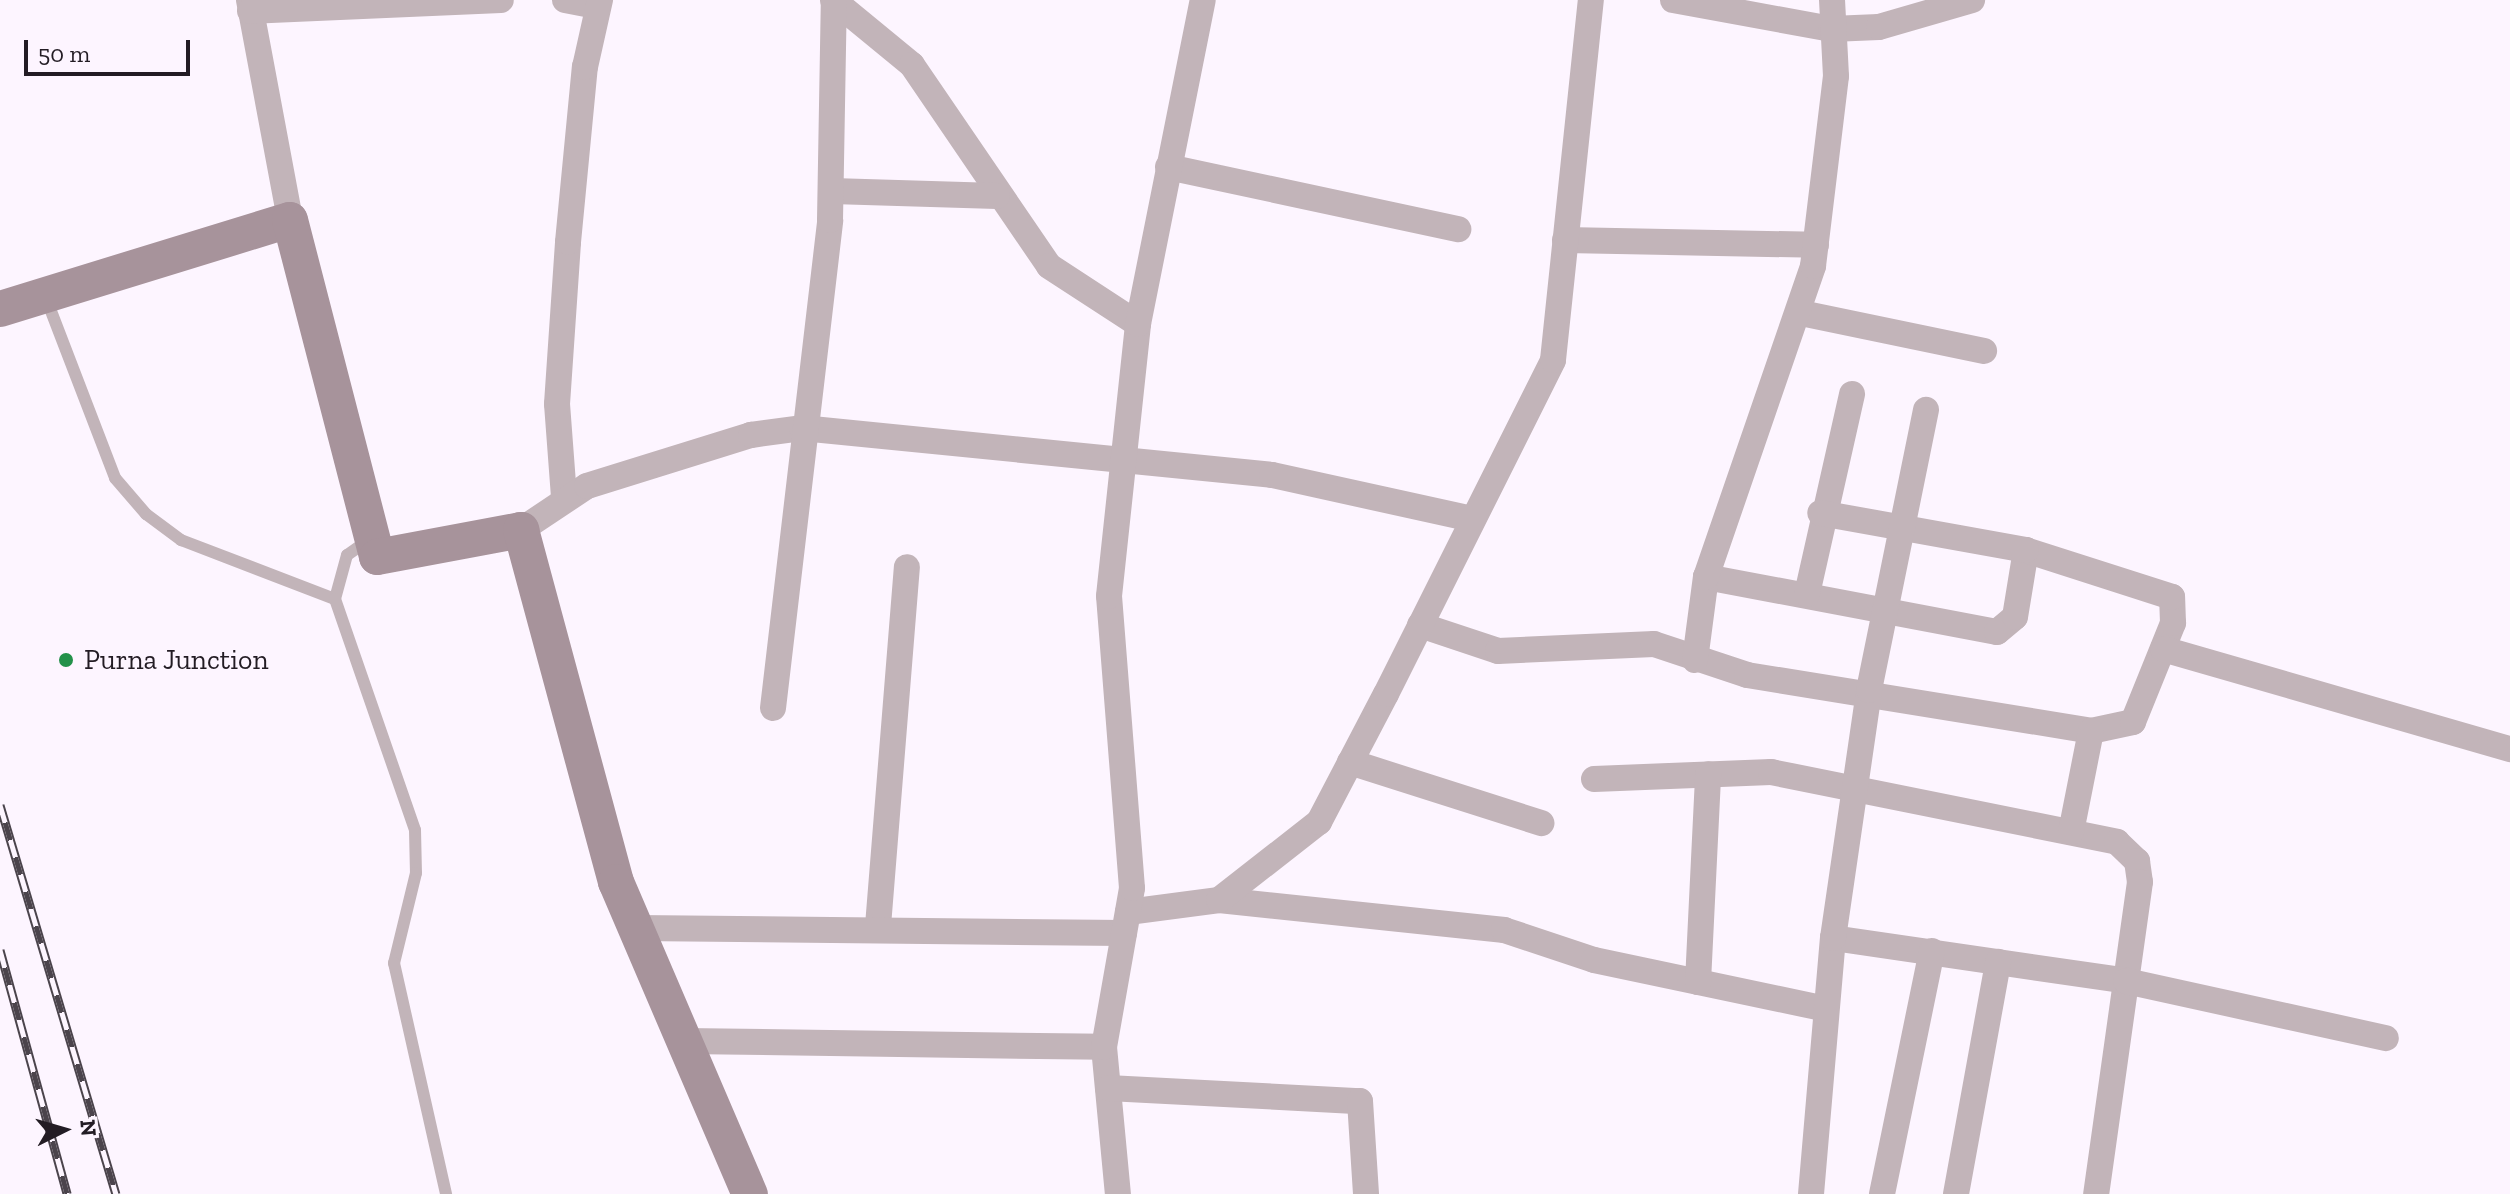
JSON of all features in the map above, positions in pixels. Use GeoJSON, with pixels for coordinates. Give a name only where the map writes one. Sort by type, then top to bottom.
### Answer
{"type":"FeatureCollection","features":[{"type":"Feature","properties":{"kind":"main road"},"geometry":{"type":"LineString","coordinates":[[0,309],[290,220],[377,557],[521,530],[616,882],[750,1194]]}},
{"type":"Feature","properties":{"kind":"street"},"geometry":{"type":"LineString","coordinates":[[290,220],[249,5],[501,0]]}},
{"type":"Feature","properties":{"kind":"street"},"geometry":{"type":"LineString","coordinates":[[564,497],[557,404],[585,67],[598,3],[565,0]]}},
{"type":"Feature","properties":{"kind":"street"},"geometry":{"type":"LineString","coordinates":[[833,0],[912,65],[997,196],[1049,266],[1138,324]]}},
{"type":"Feature","properties":{"kind":"street"},"geometry":{"type":"LineString","coordinates":[[773,708],[802,428],[832,191],[833,0]]}},
{"type":"Feature","properties":{"kind":"street"},"geometry":{"type":"LineString","coordinates":[[1118,1194],[1104,1047],[1132,888],[1109,596],[1138,324],[1203,0]]}},
{"type":"Feature","properties":{"kind":"street"},"geometry":{"type":"LineString","coordinates":[[1219,900],[1319,822],[1553,360],[1591,0]]}},
{"type":"Feature","properties":{"kind":"street"},"geometry":{"type":"LineString","coordinates":[[1673,0],[1831,29],[1879,27],[1972,0]]}},
{"type":"Feature","properties":{"kind":"street"},"geometry":{"type":"LineString","coordinates":[[1695,660],[1706,577],[1801,313],[1816,245],[1836,76],[1831,29],[1832,0]]}},
{"type":"Feature","properties":{"kind":"street"},"geometry":{"type":"LineString","coordinates":[[1168,167],[1458,229]]}},
{"type":"Feature","properties":{"kind":"street"},"geometry":{"type":"LineString","coordinates":[[832,191],[997,196]]}},
{"type":"Feature","properties":{"kind":"street"},"geometry":{"type":"LineString","coordinates":[[1565,240],[1816,245]]}},
{"type":"Feature","properties":{"kind":"street"},"geometry":{"type":"LineString","coordinates":[[1801,313],[1984,351]]}},
{"type":"Feature","properties":{"kind":"street"},"geometry":{"type":"LineString","coordinates":[[1807,594],[1820,513],[1852,394]]}},
{"type":"Feature","properties":{"kind":"street"},"geometry":{"type":"LineString","coordinates":[[1811,1194],[1833,938],[1859,785],[1869,690],[1883,608],[1926,410]]}},
{"type":"Feature","properties":{"kind":"street"},"geometry":{"type":"LineString","coordinates":[[521,530],[564,497],[751,435],[802,428],[1272,475],[1472,519]]}},
{"type":"Feature","properties":{"kind":"street"},"geometry":{"type":"LineString","coordinates":[[1420,625],[1498,651],[1636,644],[1747,675],[1869,690],[2091,731],[2133,722],[2173,623],[2172,597],[2026,550],[1820,513]]}},
{"type":"Feature","properties":{"kind":"street"},"geometry":{"type":"LineString","coordinates":[[1706,577],[2005,630],[2015,617],[2026,550]]}},
{"type":"Feature","properties":{"kind":"street"},"geometry":{"type":"LineString","coordinates":[[878,926],[907,567]]}},
{"type":"Feature","properties":{"kind":"street"},"geometry":{"type":"LineString","coordinates":[[2163,649],[2510,749]]}},
{"type":"Feature","properties":{"kind":"street"},"geometry":{"type":"LineString","coordinates":[[2071,832],[2091,731]]}},
{"type":"Feature","properties":{"kind":"street"},"geometry":{"type":"LineString","coordinates":[[1350,762],[1541,823]]}},
{"type":"Feature","properties":{"kind":"street"},"geometry":{"type":"LineString","coordinates":[[1594,779],[1771,772],[1859,785],[2117,842],[2137,861],[2126,981],[2096,1194]]}},
{"type":"Feature","properties":{"kind":"street"},"geometry":{"type":"LineString","coordinates":[[1698,982],[1708,774]]}},
{"type":"Feature","properties":{"kind":"street"},"geometry":{"type":"LineString","coordinates":[[636,928],[1126,923],[1219,900],[1504,930],[1594,960],[1826,1009]]}},
{"type":"Feature","properties":{"kind":"street"},"geometry":{"type":"LineString","coordinates":[[1833,938],[2126,981],[2386,1038]]}},
{"type":"Feature","properties":{"kind":"street"},"geometry":{"type":"LineString","coordinates":[[1882,1194],[1932,951]]}},
{"type":"Feature","properties":{"kind":"street"},"geometry":{"type":"LineString","coordinates":[[1956,1194],[1998,962]]}},
{"type":"Feature","properties":{"kind":"street"},"geometry":{"type":"LineString","coordinates":[[684,1041],[1104,1047]]}},
{"type":"Feature","properties":{"kind":"street"},"geometry":{"type":"LineString","coordinates":[[1108,1088],[1360,1101],[1366,1194]]}},
{"type":"Feature","properties":{"kind":"lane"},"geometry":{"type":"LineString","coordinates":[[45,295],[115,478],[146,514],[181,540],[335,599]]}},
{"type":"Feature","properties":{"kind":"lane"},"geometry":{"type":"LineString","coordinates":[[372,538],[347,555],[335,576],[335,599],[415,830],[416,873],[394,963],[446,1194]]}},
{"type":"Feature","properties":{"kind":"railway"},"geometry":{"type":"LineString","coordinates":[[0,805],[116,1194]]}},
{"type":"Feature","properties":{"kind":"railway"},"geometry":{"type":"LineString","coordinates":[[0,950],[67,1194]]}},
{"type":"Feature","properties":{"kind":"place","name":"Purna Junction"},"geometry":{"type":"Point","coordinates":[66,660]}}]}
